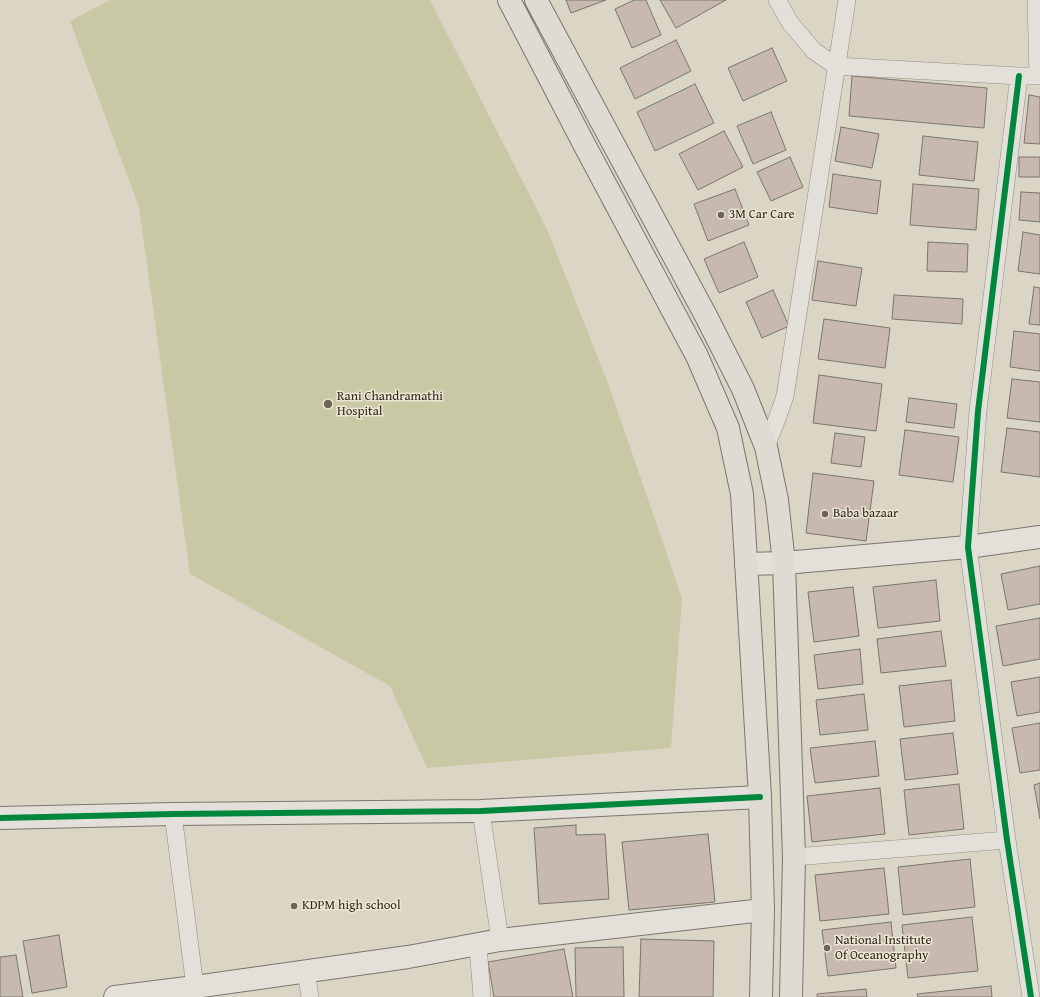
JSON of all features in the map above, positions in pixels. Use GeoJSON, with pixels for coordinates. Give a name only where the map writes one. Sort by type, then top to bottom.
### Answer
{"type":"FeatureCollection","features":[{"type":"Feature","properties":{"kind":"main road"},"geometry":{"type":"LineString","coordinates":[[509,0],[697,356],[728,428],[742,494],[760,797],[764,910],[761,997]]}},
{"type":"Feature","properties":{"kind":"main road"},"geometry":{"type":"LineString","coordinates":[[536,0],[706,316],[743,389],[766,447],[777,500],[784,563],[794,857],[791,997]]}},
{"type":"Feature","properties":{"kind":"street"},"geometry":{"type":"LineString","coordinates":[[777,0],[791,24],[814,51],[836,66],[1039,76],[1036,0]]}},
{"type":"Feature","properties":{"kind":"street"},"geometry":{"type":"LineString","coordinates":[[766,447],[786,396],[847,0]]}},
{"type":"Feature","properties":{"kind":"street"},"geometry":{"type":"LineString","coordinates":[[1019,76],[978,411],[968,547],[1006,840],[1031,997]]}},
{"type":"Feature","properties":{"kind":"street"},"geometry":{"type":"LineString","coordinates":[[746,564],[784,563],[968,547],[1040,537]]}},
{"type":"Feature","properties":{"kind":"street"},"geometry":{"type":"LineString","coordinates":[[0,818],[173,814],[481,811],[760,797]]}},
{"type":"Feature","properties":{"kind":"street"},"geometry":{"type":"LineString","coordinates":[[481,811],[500,940]]}},
{"type":"Feature","properties":{"kind":"street"},"geometry":{"type":"LineString","coordinates":[[173,814],[195,987]]}},
{"type":"Feature","properties":{"kind":"street"},"geometry":{"type":"LineString","coordinates":[[794,857],[1006,840]]}},
{"type":"Feature","properties":{"kind":"street"},"geometry":{"type":"LineString","coordinates":[[115,997],[408,957],[500,940],[764,910]]}},
{"type":"Feature","properties":{"kind":"street"},"geometry":{"type":"LineString","coordinates":[[478,945],[482,997]]}},
{"type":"Feature","properties":{"kind":"street"},"geometry":{"type":"LineString","coordinates":[[306,971],[310,997]]}},
{"type":"Feature","properties":{"kind":"green space","name":"Rani Chandramathi Hospital"},"geometry":{"type":"Polygon","coordinates":[[[110,0],[430,0],[547,229],[609,386],[682,598],[671,748],[427,768],[390,686],[190,574],[139,207],[70,21],[110,0]]]}},
{"type":"Feature","properties":{"kind":"building"},"geometry":{"type":"Polygon","coordinates":[[[566,0],[606,0],[571,13],[566,0]]]}},
{"type":"Feature","properties":{"kind":"building"},"geometry":{"type":"Polygon","coordinates":[[[634,0],[646,0],[661,35],[632,48],[615,9],[634,0]]]}},
{"type":"Feature","properties":{"kind":"building"},"geometry":{"type":"Polygon","coordinates":[[[660,0],[726,0],[676,28],[660,0]]]}},
{"type":"Feature","properties":{"kind":"building"},"geometry":{"type":"Polygon","coordinates":[[[676,40],[691,71],[635,99],[620,68],[676,40]]]}},
{"type":"Feature","properties":{"kind":"building"},"geometry":{"type":"Polygon","coordinates":[[[772,48],[787,81],[743,101],[728,68],[772,48]]]}},
{"type":"Feature","properties":{"kind":"building"},"geometry":{"type":"Polygon","coordinates":[[[852,76],[987,88],[984,128],[849,116],[852,76]]]}},
{"type":"Feature","properties":{"kind":"building"},"geometry":{"type":"Polygon","coordinates":[[[695,84],[714,123],[655,151],[637,112],[695,84]]]}},
{"type":"Feature","properties":{"kind":"building"},"geometry":{"type":"Polygon","coordinates":[[[1029,95],[1040,97],[1040,144],[1024,143],[1029,95]]]}},
{"type":"Feature","properties":{"kind":"building"},"geometry":{"type":"Polygon","coordinates":[[[771,112],[786,150],[753,164],[737,126],[771,112]]]}},
{"type":"Feature","properties":{"kind":"building"},"geometry":{"type":"Polygon","coordinates":[[[841,127],[879,134],[872,168],[835,161],[841,127]]]}},
{"type":"Feature","properties":{"kind":"building"},"geometry":{"type":"Polygon","coordinates":[[[724,131],[743,167],[698,190],[679,154],[724,131]]]}},
{"type":"Feature","properties":{"kind":"building"},"geometry":{"type":"Polygon","coordinates":[[[923,136],[978,142],[974,181],[919,175],[923,136]]]}},
{"type":"Feature","properties":{"kind":"building"},"geometry":{"type":"Polygon","coordinates":[[[790,157],[803,187],[771,201],[757,172],[790,157]]]}},
{"type":"Feature","properties":{"kind":"building"},"geometry":{"type":"Polygon","coordinates":[[[1019,157],[1040,157],[1040,177],[1019,177],[1019,157]]]}},
{"type":"Feature","properties":{"kind":"building"},"geometry":{"type":"Polygon","coordinates":[[[833,174],[881,181],[877,214],[829,207],[833,174]]]}},
{"type":"Feature","properties":{"kind":"building"},"geometry":{"type":"Polygon","coordinates":[[[913,184],[979,189],[976,230],[910,225],[913,184]]]}},
{"type":"Feature","properties":{"kind":"building"},"geometry":{"type":"Polygon","coordinates":[[[735,189],[749,225],[708,241],[694,204],[735,189]]]}},
{"type":"Feature","properties":{"kind":"building"},"geometry":{"type":"Polygon","coordinates":[[[1021,192],[1040,193],[1040,222],[1019,220],[1021,192]]]}},
{"type":"Feature","properties":{"kind":"building"},"geometry":{"type":"Polygon","coordinates":[[[1023,232],[1040,235],[1040,274],[1018,271],[1023,232]]]}},
{"type":"Feature","properties":{"kind":"building"},"geometry":{"type":"Polygon","coordinates":[[[744,242],[758,277],[719,293],[704,259],[744,242]]]}},
{"type":"Feature","properties":{"kind":"building"},"geometry":{"type":"Polygon","coordinates":[[[928,242],[968,244],[967,272],[927,271],[928,242]]]}},
{"type":"Feature","properties":{"kind":"building"},"geometry":{"type":"Polygon","coordinates":[[[818,261],[862,268],[856,306],[812,300],[818,261]]]}},
{"type":"Feature","properties":{"kind":"building"},"geometry":{"type":"Polygon","coordinates":[[[1034,287],[1040,288],[1040,325],[1029,324],[1034,287]]]}},
{"type":"Feature","properties":{"kind":"building"},"geometry":{"type":"Polygon","coordinates":[[[773,290],[789,326],[762,338],[746,302],[773,290]]]}},
{"type":"Feature","properties":{"kind":"building"},"geometry":{"type":"Polygon","coordinates":[[[894,295],[963,299],[962,324],[892,319],[894,295]]]}},
{"type":"Feature","properties":{"kind":"building"},"geometry":{"type":"Polygon","coordinates":[[[824,319],[890,328],[885,368],[818,359],[824,319]]]}},
{"type":"Feature","properties":{"kind":"building"},"geometry":{"type":"Polygon","coordinates":[[[1014,331],[1040,334],[1040,371],[1010,367],[1014,331]]]}},
{"type":"Feature","properties":{"kind":"building"},"geometry":{"type":"Polygon","coordinates":[[[819,375],[882,384],[876,431],[813,423],[819,375]]]}},
{"type":"Feature","properties":{"kind":"building"},"geometry":{"type":"Polygon","coordinates":[[[1012,379],[1040,382],[1040,422],[1007,418],[1012,379]]]}},
{"type":"Feature","properties":{"kind":"building"},"geometry":{"type":"Polygon","coordinates":[[[909,398],[957,404],[954,428],[906,422],[909,398]]]}},
{"type":"Feature","properties":{"kind":"building"},"geometry":{"type":"Polygon","coordinates":[[[1007,428],[1040,432],[1040,477],[1001,472],[1007,428]]]}},
{"type":"Feature","properties":{"kind":"building"},"geometry":{"type":"Polygon","coordinates":[[[905,430],[959,437],[953,482],[899,475],[905,430]]]}},
{"type":"Feature","properties":{"kind":"building"},"geometry":{"type":"Polygon","coordinates":[[[835,433],[865,437],[861,467],[831,463],[835,433]]]}},
{"type":"Feature","properties":{"kind":"building"},"geometry":{"type":"Polygon","coordinates":[[[813,473],[874,481],[866,541],[806,533],[813,473]]]}},
{"type":"Feature","properties":{"kind":"building"},"geometry":{"type":"Polygon","coordinates":[[[1040,566],[1040,604],[1008,610],[1001,574],[1040,566]]]}},
{"type":"Feature","properties":{"kind":"building"},"geometry":{"type":"Polygon","coordinates":[[[936,580],[940,621],[878,628],[873,587],[936,580]]]}},
{"type":"Feature","properties":{"kind":"building"},"geometry":{"type":"Polygon","coordinates":[[[853,587],[859,636],[814,642],[808,592],[853,587]]]}},
{"type":"Feature","properties":{"kind":"building"},"geometry":{"type":"Polygon","coordinates":[[[1040,618],[1040,659],[1003,666],[996,626],[1040,618]]]}},
{"type":"Feature","properties":{"kind":"building"},"geometry":{"type":"Polygon","coordinates":[[[941,631],[946,666],[881,673],[877,639],[941,631]]]}},
{"type":"Feature","properties":{"kind":"building"},"geometry":{"type":"Polygon","coordinates":[[[860,649],[863,684],[818,689],[814,655],[860,649]]]}},
{"type":"Feature","properties":{"kind":"building"},"geometry":{"type":"Polygon","coordinates":[[[1040,677],[1040,712],[1017,716],[1011,682],[1040,677]]]}},
{"type":"Feature","properties":{"kind":"building"},"geometry":{"type":"Polygon","coordinates":[[[951,680],[955,721],[904,727],[899,686],[951,680]]]}},
{"type":"Feature","properties":{"kind":"building"},"geometry":{"type":"Polygon","coordinates":[[[864,694],[868,730],[820,735],[816,700],[864,694]]]}},
{"type":"Feature","properties":{"kind":"building"},"geometry":{"type":"Polygon","coordinates":[[[1040,723],[1040,770],[1020,773],[1012,728],[1040,723]]]}},
{"type":"Feature","properties":{"kind":"building"},"geometry":{"type":"Polygon","coordinates":[[[953,733],[958,774],[905,780],[900,739],[953,733]]]}},
{"type":"Feature","properties":{"kind":"building"},"geometry":{"type":"Polygon","coordinates":[[[875,741],[879,776],[815,783],[810,748],[875,741]]]}},
{"type":"Feature","properties":{"kind":"building"},"geometry":{"type":"Polygon","coordinates":[[[1040,783],[1040,819],[1034,785],[1040,783]]]}},
{"type":"Feature","properties":{"kind":"building"},"geometry":{"type":"Polygon","coordinates":[[[959,784],[964,829],[909,835],[904,790],[959,784]]]}},
{"type":"Feature","properties":{"kind":"building"},"geometry":{"type":"Polygon","coordinates":[[[880,788],[885,834],[812,842],[807,796],[880,788]]]}},
{"type":"Feature","properties":{"kind":"building"},"geometry":{"type":"Polygon","coordinates":[[[576,825],[576,835],[605,834],[609,899],[539,904],[534,828],[576,825]]]}},
{"type":"Feature","properties":{"kind":"building"},"geometry":{"type":"Polygon","coordinates":[[[708,834],[715,902],[629,910],[622,842],[708,834]]]}},
{"type":"Feature","properties":{"kind":"building"},"geometry":{"type":"Polygon","coordinates":[[[970,859],[975,907],[903,915],[898,867],[970,859]]]}},
{"type":"Feature","properties":{"kind":"building"},"geometry":{"type":"Polygon","coordinates":[[[884,868],[889,914],[820,921],[815,875],[884,868]]]}},
{"type":"Feature","properties":{"kind":"building"},"geometry":{"type":"Polygon","coordinates":[[[972,917],[978,971],[908,978],[902,925],[972,917]]]}},
{"type":"Feature","properties":{"kind":"building"},"geometry":{"type":"Polygon","coordinates":[[[891,922],[896,968],[828,976],[822,930],[891,922]]]}},
{"type":"Feature","properties":{"kind":"building"},"geometry":{"type":"Polygon","coordinates":[[[59,935],[67,987],[32,993],[23,941],[59,935]]]}},
{"type":"Feature","properties":{"kind":"building"},"geometry":{"type":"Polygon","coordinates":[[[641,939],[714,941],[713,997],[639,997],[641,939]]]}},
{"type":"Feature","properties":{"kind":"building"},"geometry":{"type":"Polygon","coordinates":[[[623,947],[624,997],[576,997],[575,948],[623,947]]]}},
{"type":"Feature","properties":{"kind":"building"},"geometry":{"type":"Polygon","coordinates":[[[564,949],[573,997],[494,997],[488,962],[564,949]]]}},
{"type":"Feature","properties":{"kind":"building"},"geometry":{"type":"Polygon","coordinates":[[[16,955],[23,997],[0,997],[0,957],[16,955]]]}},
{"type":"Feature","properties":{"kind":"building"},"geometry":{"type":"Polygon","coordinates":[[[991,986],[992,997],[918,997],[917,994],[991,986]]]}},
{"type":"Feature","properties":{"kind":"building"},"geometry":{"type":"Polygon","coordinates":[[[866,989],[867,997],[817,997],[817,994],[866,989]]]}},
{"type":"Feature","properties":{"kind":"cycle path"},"geometry":{"type":"LineString","coordinates":[[1019,76],[978,411],[968,547],[1007,840],[1031,997]]}},
{"type":"Feature","properties":{"kind":"cycle path"},"geometry":{"type":"LineString","coordinates":[[0,818],[173,814],[481,811],[760,797]]}},
{"type":"Feature","properties":{"kind":"place","name":"3M Car Care"},"geometry":{"type":"Point","coordinates":[721,215]}},
{"type":"Feature","properties":{"kind":"place","name":"Rani Chandramathi Hospital"},"geometry":{"type":"Point","coordinates":[328,404]}},
{"type":"Feature","properties":{"kind":"place","name":"Baba bazaar"},"geometry":{"type":"Point","coordinates":[825,514]}},
{"type":"Feature","properties":{"kind":"place","name":"KDPM high school"},"geometry":{"type":"Point","coordinates":[294,906]}},
{"type":"Feature","properties":{"kind":"place","name":"National Institute Of Oceanography"},"geometry":{"type":"Point","coordinates":[827,948]}}]}
